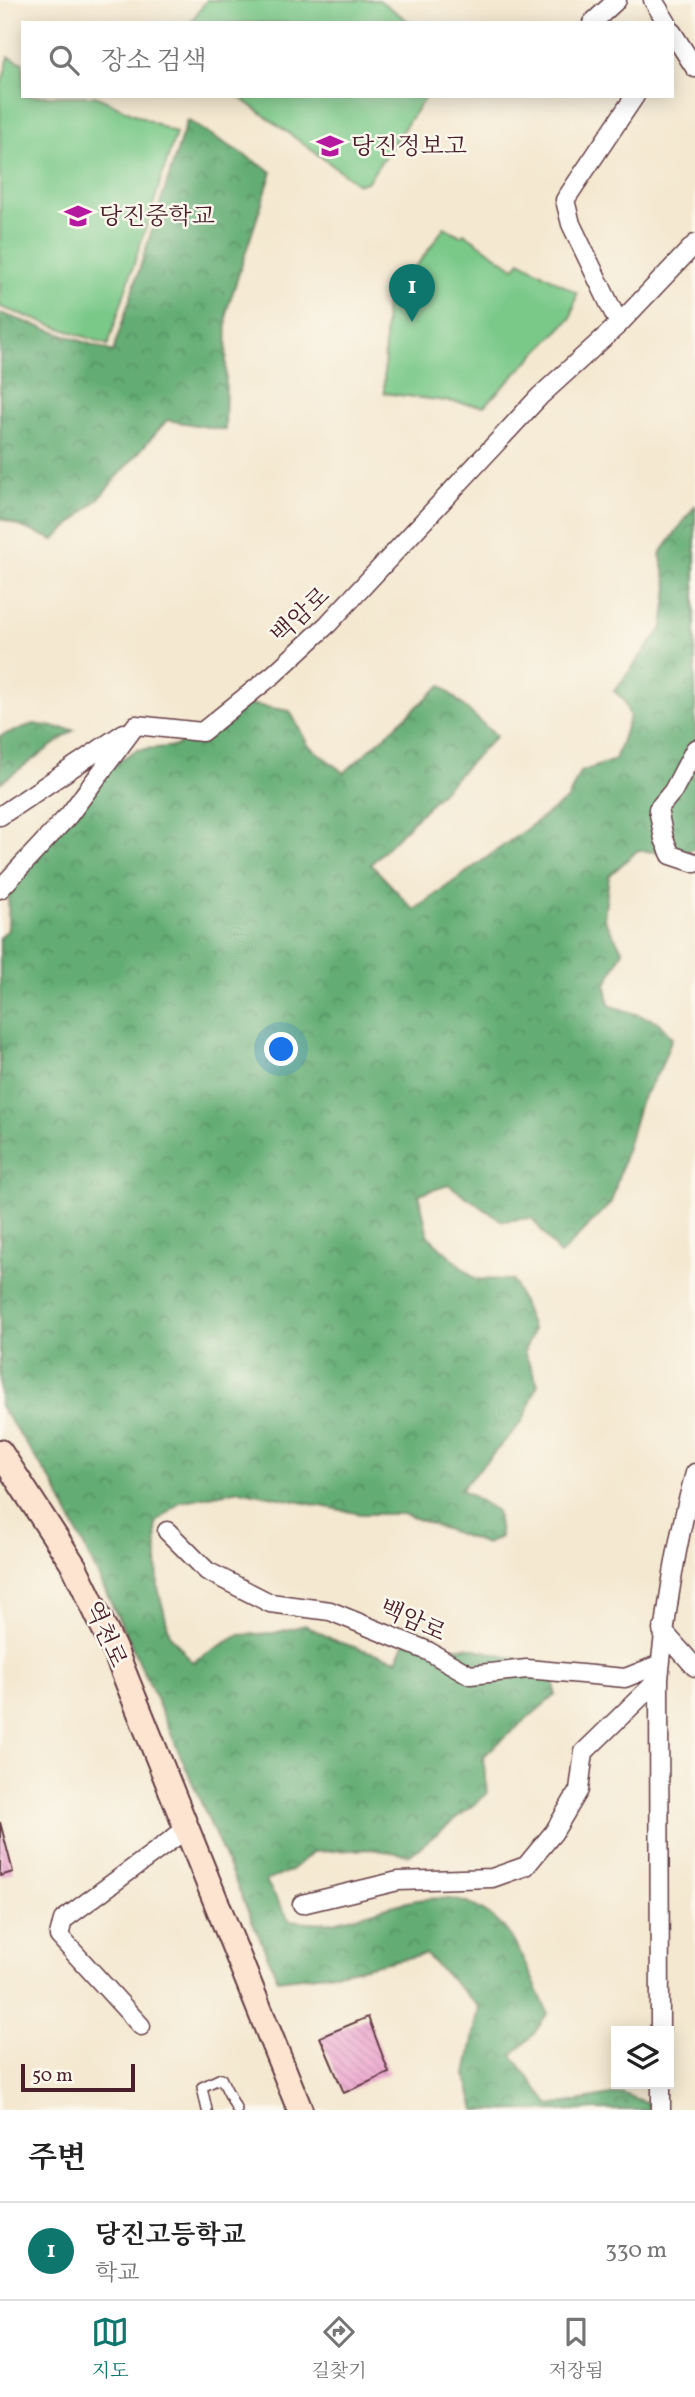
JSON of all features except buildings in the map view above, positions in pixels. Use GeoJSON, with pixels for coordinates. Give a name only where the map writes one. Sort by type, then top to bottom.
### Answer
{"type":"FeatureCollection","features":[{"type":"Feature","properties":{"kind":"street"},"geometry":{"type":"LineString","coordinates":[[594,21],[617,0]]}},
{"type":"Feature","properties":{"kind":"street"},"geometry":{"type":"LineString","coordinates":[[674,37],[695,68]]}},
{"type":"Feature","properties":{"kind":"street"},"geometry":{"type":"LineString","coordinates":[[619,324],[571,224],[565,200],[634,98]]}},
{"type":"Feature","properties":{"kind":"street","name":"백암로"},"geometry":{"type":"LineString","coordinates":[[136,725],[202,732],[274,674],[370,582],[541,396],[619,324],[695,244]]}},
{"type":"Feature","properties":{"kind":"street"},"geometry":{"type":"LineString","coordinates":[[0,816],[136,725]]}},
{"type":"Feature","properties":{"kind":"street"},"geometry":{"type":"LineString","coordinates":[[0,889],[69,815],[136,725]]}},
{"type":"Feature","properties":{"kind":"street"},"geometry":{"type":"LineString","coordinates":[[695,749],[673,791],[658,809],[664,839],[671,855],[695,863]]}},
{"type":"Feature","properties":{"kind":"street","name":"역천로"},"geometry":{"type":"LineString","coordinates":[[0,1452],[55,1532],[92,1602],[300,2110]]}},
{"type":"Feature","properties":{"kind":"street"},"geometry":{"type":"LineString","coordinates":[[660,2026],[660,1672],[663,1630],[687,1531],[695,1473]]}},
{"type":"Feature","properties":{"kind":"street","name":"백암로"},"geometry":{"type":"LineString","coordinates":[[167,1531],[208,1571],[270,1603],[330,1611],[428,1651],[470,1675],[527,1669],[625,1678],[660,1672]]}},
{"type":"Feature","properties":{"kind":"street"},"geometry":{"type":"LineString","coordinates":[[663,1630],[695,1667]]}},
{"type":"Feature","properties":{"kind":"street"},"geometry":{"type":"LineString","coordinates":[[302,1904],[398,1881],[492,1878],[526,1866],[554,1832],[579,1790],[584,1752],[660,1672]]}},
{"type":"Feature","properties":{"kind":"street"},"geometry":{"type":"LineString","coordinates":[[141,2026],[59,1936],[62,1920],[186,1829]]}},
{"type":"Feature","properties":{"kind":"lane"},"geometry":{"type":"LineString","coordinates":[[207,2110],[202,2087],[221,2078],[237,2110]]}},
{"type":"Feature","properties":{"kind":"green space"},"geometry":{"type":"Polygon","coordinates":[[[207,0],[379,0],[408,21],[191,21],[207,0]]]}},
{"type":"Feature","properties":{"kind":"green space","name":"당진중학교"},"geometry":{"type":"Polygon","coordinates":[[[9,57],[21,62],[21,98],[99,98],[176,133],[108,345],[0,307],[0,89],[9,57]]]}},
{"type":"Feature","properties":{"kind":"green space"},"geometry":{"type":"Polygon","coordinates":[[[241,98],[425,98],[367,182],[358,184],[241,98]]]}},
{"type":"Feature","properties":{"kind":"green space"},"geometry":{"type":"Polygon","coordinates":[[[187,120],[272,172],[227,310],[225,430],[167,420],[98,499],[54,540],[0,518],[0,313],[113,352],[187,120]]]}},
{"type":"Feature","properties":{"kind":"green space"},"geometry":{"type":"Polygon","coordinates":[[[444,227],[461,236],[464,233],[514,268],[520,261],[577,293],[571,318],[484,406],[384,393],[386,281],[413,268],[427,253],[444,227]]]}},
{"type":"Feature","properties":{"kind":"green space"},"geometry":{"type":"Polygon","coordinates":[[[695,506],[695,848],[681,855],[638,850],[609,876],[604,919],[623,951],[606,984],[609,1005],[657,1021],[672,1038],[660,1069],[640,1102],[611,1203],[560,1255],[532,1218],[502,1221],[449,1185],[419,1194],[428,1236],[475,1279],[513,1280],[533,1330],[524,1352],[538,1384],[523,1421],[461,1489],[497,1511],[500,1537],[486,1544],[403,1514],[361,1514],[239,1490],[180,1502],[156,1523],[158,1588],[170,1635],[192,1662],[239,1635],[274,1633],[305,1625],[338,1642],[397,1660],[406,1639],[440,1648],[467,1647],[554,1668],[555,1695],[483,1756],[487,1794],[410,1855],[371,1849],[313,1852],[292,1870],[266,1881],[289,1920],[332,1922],[402,1903],[443,1898],[464,1902],[483,1911],[509,1934],[548,2013],[533,2035],[512,2055],[550,2106],[621,2093],[648,2103],[648,2110],[475,2110],[466,2075],[479,2007],[425,1954],[342,1972],[278,1980],[150,1685],[84,1546],[54,1485],[0,1406],[0,938],[8,929],[9,861],[85,783],[136,750],[176,746],[243,703],[290,711],[308,745],[344,773],[441,685],[496,736],[371,864],[414,910],[568,799],[580,772],[615,760],[630,716],[623,699],[614,691],[663,627],[668,587],[660,554],[695,506]]]}},
{"type":"Feature","properties":{"kind":"green space"},"geometry":{"type":"Polygon","coordinates":[[[33,724],[74,730],[0,783],[0,736],[33,724]]]}},
{"type":"Feature","properties":{"kind":"place","name":"당진정보고"},"geometry":{"type":"Point","coordinates":[330,146]}},
{"type":"Feature","properties":{"kind":"place","name":"당진중학교"},"geometry":{"type":"Point","coordinates":[78,216]}},
{"type":"Feature","properties":{"kind":"place","name":"당진고등학교"},"geometry":{"type":"Point","coordinates":[412,322]}}]}
